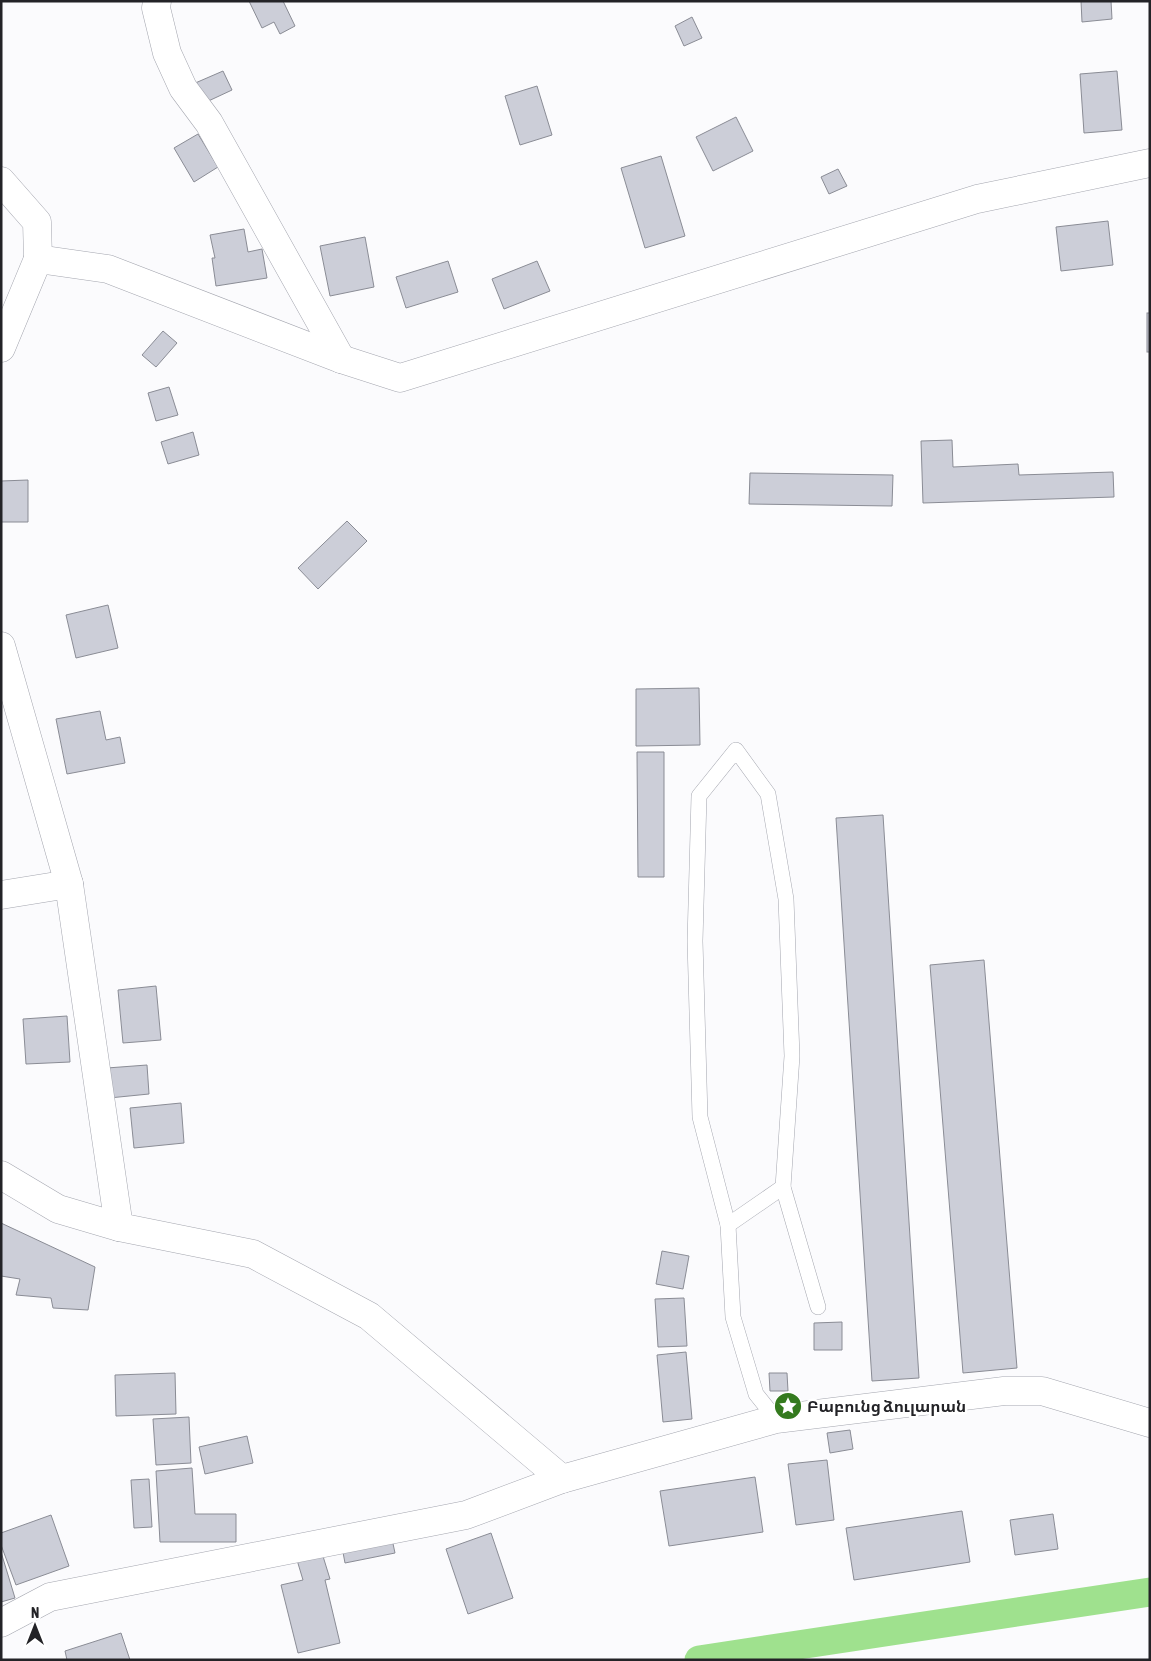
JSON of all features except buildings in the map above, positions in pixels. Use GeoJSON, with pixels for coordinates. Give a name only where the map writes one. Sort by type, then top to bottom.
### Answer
{"type":"FeatureCollection","features":[{"type":"Feature","properties":{"kind":"street"},"geometry":{"type":"LineString","coordinates":[[157,1],[156,8],[167,53],[183,88],[209,123],[341,359]]}},
{"type":"Feature","properties":{"kind":"street"},"geometry":{"type":"LineString","coordinates":[[38,259],[108,269],[341,359],[400,378],[977,199],[1150,163]]}},
{"type":"Feature","properties":{"kind":"street"},"geometry":{"type":"LineString","coordinates":[[1,181],[37,222],[38,259],[1,348]]}},
{"type":"Feature","properties":{"kind":"street"},"geometry":{"type":"LineString","coordinates":[[1,646],[69,884],[119,1227]]}},
{"type":"Feature","properties":{"kind":"street"},"geometry":{"type":"LineString","coordinates":[[1,895],[69,884]]}},
{"type":"Feature","properties":{"kind":"street"},"geometry":{"type":"LineString","coordinates":[[1,1176],[58,1209],[119,1227],[253,1254],[369,1316],[562,1479]]}},
{"type":"Feature","properties":{"kind":"street"},"geometry":{"type":"LineString","coordinates":[[1,1623],[50,1597],[466,1515],[562,1479],[776,1419],[1004,1391],[1042,1391],[1150,1423]]}},
{"type":"Feature","properties":{"kind":"lane"},"geometry":{"type":"LineString","coordinates":[[776,1419],[756,1394],[733,1317],[728,1225],[700,1118],[695,941],[699,796],[736,750],[768,794],[786,899],[792,1056],[783,1187],[818,1307]]}},
{"type":"Feature","properties":{"kind":"lane"},"geometry":{"type":"LineString","coordinates":[[728,1225],[783,1187]]}},
{"type":"Feature","properties":{"kind":"waterway"},"geometry":{"type":"LineString","coordinates":[[699,1660],[1150,1592]]}},
{"type":"Feature","properties":{"kind":"place","name":"Բաբունց ձուլարան"},"geometry":{"type":"Point","coordinates":[788,1406]}}]}
